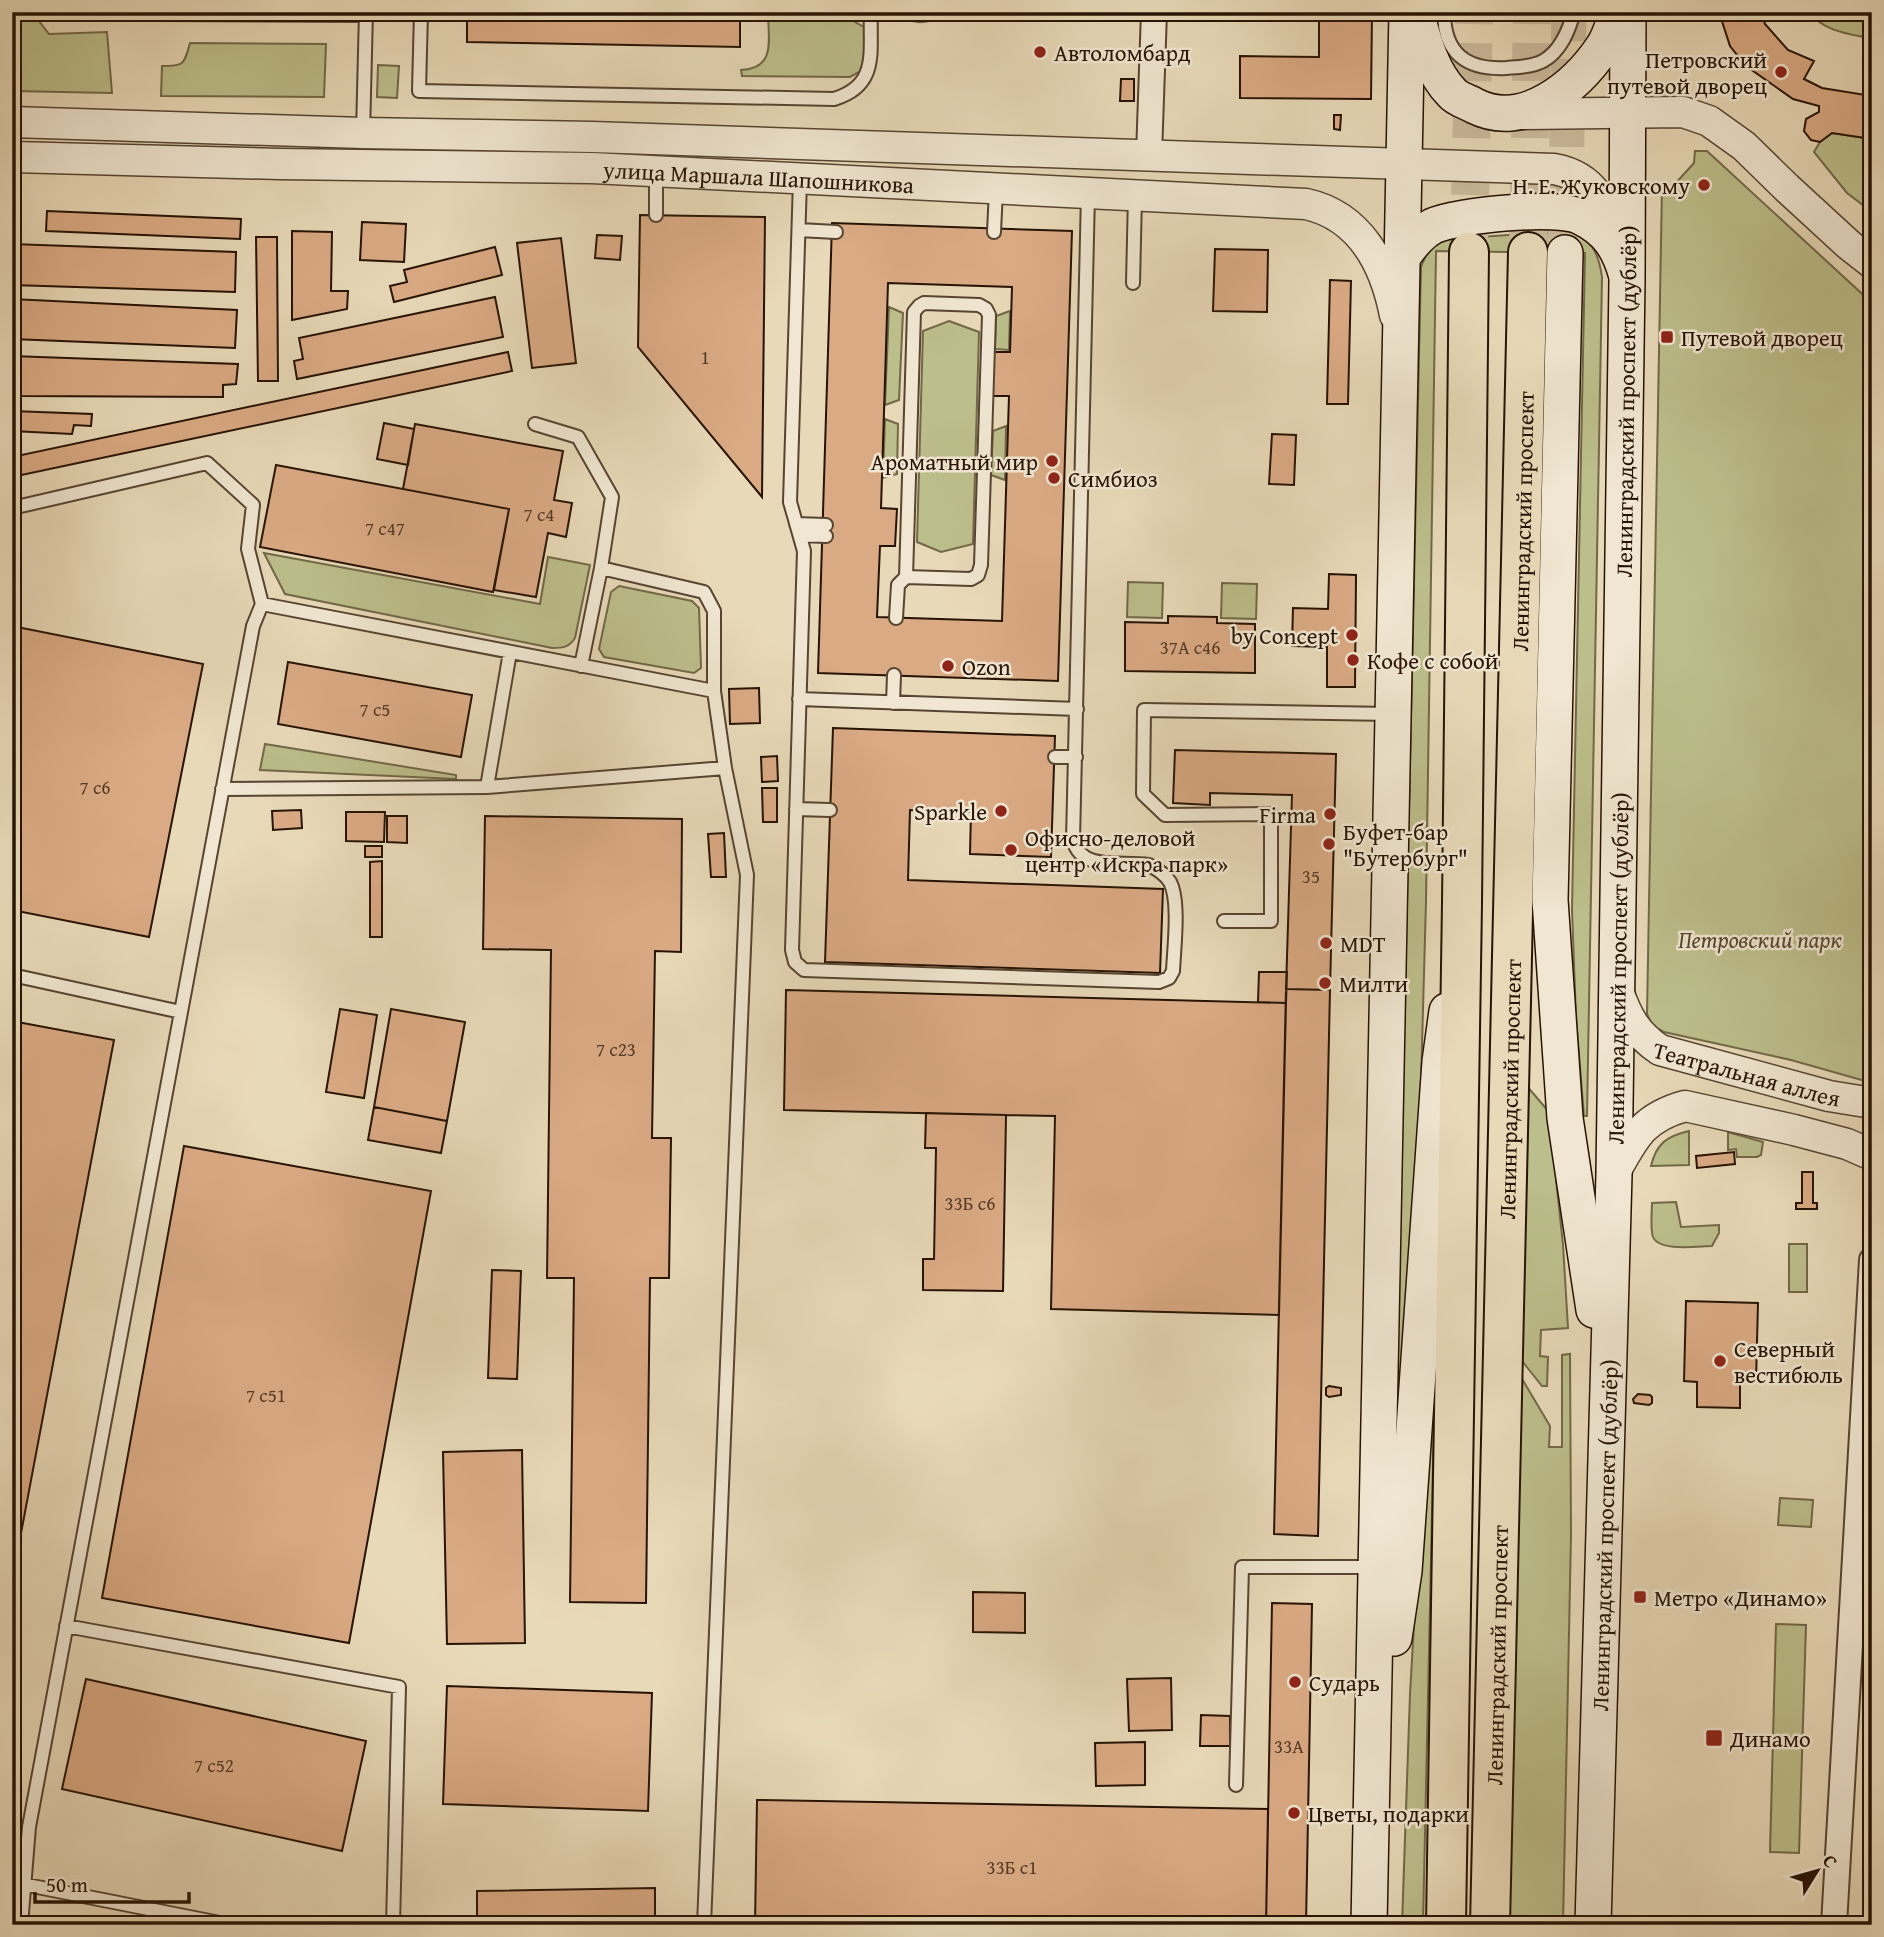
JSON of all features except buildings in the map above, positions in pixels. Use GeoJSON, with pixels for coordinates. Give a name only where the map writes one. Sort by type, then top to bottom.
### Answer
{"type":"FeatureCollection","features":[{"type":"Feature","properties":{"kind":"main road"},"geometry":{"type":"LineString","coordinates":[[1368,1925],[1408,12]]}},
{"type":"Feature","properties":{"kind":"main road"},"geometry":{"type":"LineString","coordinates":[[1416,12],[1434,67],[1452,94],[1488,112],[1511,114],[1554,98],[1585,71],[1605,44],[1618,12]]}},
{"type":"Feature","properties":{"kind":"main road","name":"Ленинградский проспект (дублёр)"},"geometry":{"type":"LineString","coordinates":[[1593,1925],[1614,1174],[1628,12]]}},
{"type":"Feature","properties":{"kind":"main road"},"geometry":{"type":"LineString","coordinates":[[1403,256],[1416,238],[1433,226],[1460,218],[1556,211],[1579,215],[1600,228],[1624,266]]}},
{"type":"Feature","properties":{"kind":"main road","name":"Ленинградский проспект"},"geometry":{"type":"LineString","coordinates":[[1446,1925],[1469,252]]}},
{"type":"Feature","properties":{"kind":"main road","name":"Ленинградский проспект (дублёр)"},"geometry":{"type":"LineString","coordinates":[[1547,252],[1550,900],[1565,1118],[1606,1394]]}},
{"type":"Feature","properties":{"kind":"main road","name":"Ленинградский проспект"},"geometry":{"type":"LineString","coordinates":[[1490,1925],[1510,979],[1547,252]]}},
{"type":"Feature","properties":{"kind":"main road"},"geometry":{"type":"LineString","coordinates":[[1372,1792],[1404,1571],[1440,1062],[1462,904]]}},
{"type":"Feature","properties":{"kind":"street"},"geometry":{"type":"LineString","coordinates":[[1149,155],[1154,12]]}},
{"type":"Feature","properties":{"kind":"street"},"geometry":{"type":"LineString","coordinates":[[1511,114],[1683,112],[1709,121],[1744,146],[1872,263]]}},
{"type":"Feature","properties":{"kind":"street","name":"улица Маршала Шапошникова"},"geometry":{"type":"LineString","coordinates":[[12,122],[592,137],[1554,169],[1572,172],[1592,189],[1605,205],[1624,266]]}},
{"type":"Feature","properties":{"kind":"street","name":"улица Маршала Шапошникова"},"geometry":{"type":"LineString","coordinates":[[12,157],[593,168],[1297,203],[1321,207],[1336,214],[1360,234],[1380,267],[1395,313],[1400,361]]}},
{"type":"Feature","properties":{"kind":"street","name":"Театральная аллея"},"geometry":{"type":"LineString","coordinates":[[1617,987],[1631,1023],[1639,1034],[1660,1050],[1829,1096],[1872,1103]]}},
{"type":"Feature","properties":{"kind":"street","name":"Театральная аллея"},"geometry":{"type":"LineString","coordinates":[[1614,1174],[1638,1131],[1659,1115],[1685,1106],[1794,1130],[1847,1144],[1872,1155]]}},
{"type":"Feature","properties":{"kind":"street"},"geometry":{"type":"LineString","coordinates":[[1872,1126],[1872,1148]]}},
{"type":"Feature","properties":{"kind":"street"},"geometry":{"type":"LineString","coordinates":[[1834,1925],[1872,1260]]}},
{"type":"Feature","properties":{"kind":"lane"},"geometry":{"type":"LineString","coordinates":[[154,12],[366,13],[363,133]]}},
{"type":"Feature","properties":{"kind":"lane"},"geometry":{"type":"LineString","coordinates":[[421,12],[419,91],[834,99],[850,94],[862,84],[869,70],[871,12]]}},
{"type":"Feature","properties":{"kind":"lane"},"geometry":{"type":"LineString","coordinates":[[1444,12],[1444,24],[1456,53],[1469,64],[1486,69],[1524,67],[1544,61],[1567,35],[1574,12]]}},
{"type":"Feature","properties":{"kind":"lane"},"geometry":{"type":"LineString","coordinates":[[656,172],[656,215]]}},
{"type":"Feature","properties":{"kind":"lane"},"geometry":{"type":"LineString","coordinates":[[800,180],[790,502],[804,551],[792,950],[795,962],[804,970],[1163,981],[1169,978],[1173,971],[1173,890],[1164,875],[1149,865],[1091,861],[1079,854],[1073,840],[1088,194]]}},
{"type":"Feature","properties":{"kind":"lane"},"geometry":{"type":"LineString","coordinates":[[994,232],[996,190]]}},
{"type":"Feature","properties":{"kind":"lane"},"geometry":{"type":"LineString","coordinates":[[1132,283],[1135,196]]}},
{"type":"Feature","properties":{"kind":"lane"},"geometry":{"type":"LineString","coordinates":[[799,230],[836,232]]}},
{"type":"Feature","properties":{"kind":"lane"},"geometry":{"type":"LineString","coordinates":[[896,618],[897,589],[900,581],[906,577],[971,579],[980,571],[989,315],[986,309],[979,305],[924,303],[914,312],[906,577]]}},
{"type":"Feature","properties":{"kind":"lane"},"geometry":{"type":"LineString","coordinates":[[535,424],[578,437],[612,498],[581,666]]}},
{"type":"Feature","properties":{"kind":"lane"},"geometry":{"type":"LineString","coordinates":[[12,508],[207,463],[253,505],[248,549],[262,604],[253,626],[18,1884],[21,1925]]}},
{"type":"Feature","properties":{"kind":"lane"},"geometry":{"type":"LineString","coordinates":[[798,529],[826,530]]}},
{"type":"Feature","properties":{"kind":"lane"},"geometry":{"type":"LineString","coordinates":[[601,568],[704,592],[714,611],[714,691],[725,768],[747,875],[704,1925]]}},
{"type":"Feature","properties":{"kind":"lane"},"geometry":{"type":"LineString","coordinates":[[262,604],[714,691]]}},
{"type":"Feature","properties":{"kind":"lane"},"geometry":{"type":"LineString","coordinates":[[486,787],[510,652]]}},
{"type":"Feature","properties":{"kind":"lane"},"geometry":{"type":"LineString","coordinates":[[893,703],[894,675]]}},
{"type":"Feature","properties":{"kind":"lane"},"geometry":{"type":"LineString","coordinates":[[800,699],[1077,709]]}},
{"type":"Feature","properties":{"kind":"lane"},"geometry":{"type":"LineString","coordinates":[[1224,921],[1271,920],[1271,814],[1165,815],[1143,794],[1144,710],[1394,714]]}},
{"type":"Feature","properties":{"kind":"lane"},"geometry":{"type":"LineString","coordinates":[[1055,757],[1076,757]]}},
{"type":"Feature","properties":{"kind":"lane"},"geometry":{"type":"LineString","coordinates":[[222,789],[486,787],[725,768]]}},
{"type":"Feature","properties":{"kind":"lane"},"geometry":{"type":"LineString","coordinates":[[796,809],[830,810]]}},
{"type":"Feature","properties":{"kind":"lane"},"geometry":{"type":"LineString","coordinates":[[12,975],[181,1012]]}},
{"type":"Feature","properties":{"kind":"lane"},"geometry":{"type":"LineString","coordinates":[[1236,1785],[1242,1567],[1377,1567]]}},
{"type":"Feature","properties":{"kind":"lane"},"geometry":{"type":"LineString","coordinates":[[66,1626],[399,1686],[393,1925]]}},
{"type":"Feature","properties":{"kind":"lane"},"geometry":{"type":"LineString","coordinates":[[18,1884],[230,1925]]}},
{"type":"Feature","properties":{"kind":"green space"},"geometry":{"type":"Polygon","coordinates":[[[12,12],[38,12],[39,21],[49,34],[107,32],[112,93],[12,91],[12,12]]]}},
{"type":"Feature","properties":{"kind":"green space"},"geometry":{"type":"Polygon","coordinates":[[[768,12],[837,12],[864,27],[864,63],[861,71],[850,77],[742,76],[741,70],[760,64],[765,58],[769,42],[768,12]]]}},
{"type":"Feature","properties":{"kind":"green space"},"geometry":{"type":"Polygon","coordinates":[[[899,12],[939,12],[939,18],[917,22],[899,12]]]}},
{"type":"Feature","properties":{"kind":"green space"},"geometry":{"type":"Polygon","coordinates":[[[1810,12],[1872,12],[1869,38],[1829,28],[1810,12]]]}},
{"type":"Feature","properties":{"kind":"green space"},"geometry":{"type":"Polygon","coordinates":[[[190,43],[326,44],[324,97],[161,96],[162,66],[182,62],[190,43]]]}},
{"type":"Feature","properties":{"kind":"green space"},"geometry":{"type":"Polygon","coordinates":[[[378,65],[399,66],[397,98],[377,97],[378,65]]]}},
{"type":"Feature","properties":{"kind":"green space"},"geometry":{"type":"Polygon","coordinates":[[[1832,133],[1872,139],[1872,212],[1847,193],[1814,152],[1820,142],[1832,133]]]}},
{"type":"Feature","properties":{"kind":"green space","name":"Петровский парк"},"geometry":{"type":"Polygon","coordinates":[[[1695,151],[1707,151],[1872,303],[1872,1083],[1791,1060],[1664,1032],[1652,1025],[1647,1014],[1662,187],[1674,185],[1694,163],[1695,151]]]}},
{"type":"Feature","properties":{"kind":"green space"},"geometry":{"type":"Polygon","coordinates":[[[1565,231],[1588,242],[1596,253],[1602,277],[1587,1116],[1584,1116],[1576,1017],[1572,910],[1585,253],[1436,251],[1426,902],[1419,1153],[1393,1534],[1421,267],[1432,248],[1451,239],[1565,231]]]}},
{"type":"Feature","properties":{"kind":"green space"},"geometry":{"type":"Polygon","coordinates":[[[889,307],[903,313],[899,400],[885,405],[889,307]]]}},
{"type":"Feature","properties":{"kind":"green space"},"geometry":{"type":"Polygon","coordinates":[[[1010,311],[1009,350],[995,349],[996,316],[1010,311]]]}},
{"type":"Feature","properties":{"kind":"green space"},"geometry":{"type":"Polygon","coordinates":[[[949,321],[979,332],[973,544],[941,552],[917,542],[923,331],[949,321]]]}},
{"type":"Feature","properties":{"kind":"green space"},"geometry":{"type":"Polygon","coordinates":[[[885,419],[898,424],[897,474],[883,478],[885,419]]]}},
{"type":"Feature","properties":{"kind":"green space"},"geometry":{"type":"Polygon","coordinates":[[[1006,426],[1005,480],[991,475],[993,431],[1006,426]]]}},
{"type":"Feature","properties":{"kind":"green space"},"geometry":{"type":"Polygon","coordinates":[[[264,553],[540,604],[548,557],[590,565],[575,638],[566,646],[552,648],[285,594],[264,553]]]}},
{"type":"Feature","properties":{"kind":"green space"},"geometry":{"type":"Polygon","coordinates":[[[1128,582],[1163,583],[1162,618],[1127,617],[1128,582]]]}},
{"type":"Feature","properties":{"kind":"green space"},"geometry":{"type":"Polygon","coordinates":[[[1222,583],[1257,584],[1256,619],[1221,618],[1222,583]]]}},
{"type":"Feature","properties":{"kind":"green space"},"geometry":{"type":"Polygon","coordinates":[[[619,586],[692,601],[699,608],[701,668],[694,673],[604,657],[599,649],[611,592],[619,586]]]}},
{"type":"Feature","properties":{"kind":"green space"},"geometry":{"type":"Polygon","coordinates":[[[265,744],[456,775],[456,779],[260,770],[265,744]]]}},
{"type":"Feature","properties":{"kind":"green space"},"geometry":{"type":"Polygon","coordinates":[[[1526,1085],[1549,1112],[1563,1245],[1568,1328],[1541,1330],[1540,1356],[1548,1357],[1547,1386],[1542,1386],[1518,1356],[1526,1085]]]}},
{"type":"Feature","properties":{"kind":"green space"},"geometry":{"type":"Polygon","coordinates":[[[1689,1131],[1689,1165],[1651,1166],[1656,1152],[1664,1142],[1674,1135],[1689,1131]]]}},
{"type":"Feature","properties":{"kind":"green space"},"geometry":{"type":"Polygon","coordinates":[[[1728,1132],[1763,1142],[1761,1155],[1737,1157],[1736,1149],[1728,1150],[1728,1132]]]}},
{"type":"Feature","properties":{"kind":"green space"},"geometry":{"type":"Polygon","coordinates":[[[1676,1202],[1681,1227],[1719,1225],[1719,1233],[1712,1246],[1671,1246],[1657,1242],[1653,1237],[1652,1203],[1676,1202]]]}},
{"type":"Feature","properties":{"kind":"green space"},"geometry":{"type":"Polygon","coordinates":[[[1789,1244],[1807,1244],[1807,1292],[1789,1292],[1789,1244]]]}},
{"type":"Feature","properties":{"kind":"green space"},"geometry":{"type":"Polygon","coordinates":[[[1431,1330],[1436,1330],[1423,1925],[1402,1925],[1410,1694],[1431,1330]]]}},
{"type":"Feature","properties":{"kind":"green space"},"geometry":{"type":"Polygon","coordinates":[[[1570,1354],[1571,1535],[1563,1925],[1507,1925],[1518,1372],[1550,1426],[1549,1447],[1562,1447],[1562,1355],[1570,1354]]]}},
{"type":"Feature","properties":{"kind":"green space"},"geometry":{"type":"Polygon","coordinates":[[[1780,1498],[1813,1500],[1811,1527],[1778,1525],[1780,1498]]]}},
{"type":"Feature","properties":{"kind":"green space"},"geometry":{"type":"Polygon","coordinates":[[[1776,1624],[1806,1625],[1799,1853],[1770,1852],[1776,1624]]]}},
{"type":"Feature","properties":{"kind":"tunnel"},"geometry":{"type":"LineString","coordinates":[[1469,252],[1474,12]]}},
{"type":"Feature","properties":{"kind":"tunnel"},"geometry":{"type":"LineString","coordinates":[[1528,252],[1532,12]]}},
{"type":"Feature","properties":{"kind":"tunnel"},"geometry":{"type":"LineString","coordinates":[[1565,253],[1569,12]]}},
{"type":"Feature","properties":{"kind":"place","name":"Автоломбард"},"geometry":{"type":"Point","coordinates":[1040,52]}},
{"type":"Feature","properties":{"kind":"place","name":"Петровский путевой дворец"},"geometry":{"type":"Point","coordinates":[1781,72]}},
{"type":"Feature","properties":{"kind":"place","name":"Н. Е. Жуковскому"},"geometry":{"type":"Point","coordinates":[1704,185]}},
{"type":"Feature","properties":{"kind":"place","name":"Путевой дворец"},"geometry":{"type":"Point","coordinates":[1667,337]}},
{"type":"Feature","properties":{"kind":"place","name":"Ароматный мир"},"geometry":{"type":"Point","coordinates":[1052,461]}},
{"type":"Feature","properties":{"kind":"place","name":"Симбиоз"},"geometry":{"type":"Point","coordinates":[1054,478]}},
{"type":"Feature","properties":{"kind":"place","name":"by Concept"},"geometry":{"type":"Point","coordinates":[1352,635]}},
{"type":"Feature","properties":{"kind":"place","name":"Кофе с собой"},"geometry":{"type":"Point","coordinates":[1353,660]}},
{"type":"Feature","properties":{"kind":"place","name":"Ozon"},"geometry":{"type":"Point","coordinates":[948,666]}},
{"type":"Feature","properties":{"kind":"place","name":"Sparkle"},"geometry":{"type":"Point","coordinates":[1001,811]}},
{"type":"Feature","properties":{"kind":"place","name":"Firma"},"geometry":{"type":"Point","coordinates":[1330,814]}},
{"type":"Feature","properties":{"kind":"place","name":"Буфет-бар \"Бутербург\""},"geometry":{"type":"Point","coordinates":[1329,844]}},
{"type":"Feature","properties":{"kind":"place","name":"Офисно-деловой центр «Искра парк»"},"geometry":{"type":"Point","coordinates":[1011,850]}},
{"type":"Feature","properties":{"kind":"place","name":"MDT"},"geometry":{"type":"Point","coordinates":[1326,943]}},
{"type":"Feature","properties":{"kind":"place","name":"Милти"},"geometry":{"type":"Point","coordinates":[1325,983]}},
{"type":"Feature","properties":{"kind":"place","name":"Cеверный вестибюль"},"geometry":{"type":"Point","coordinates":[1720,1361]}},
{"type":"Feature","properties":{"kind":"place","name":"Метро «Динамо»"},"geometry":{"type":"Point","coordinates":[1640,1597]}},
{"type":"Feature","properties":{"kind":"place","name":"Сударь"},"geometry":{"type":"Point","coordinates":[1295,1682]}},
{"type":"Feature","properties":{"kind":"place","name":"Динамо"},"geometry":{"type":"Point","coordinates":[1714,1738]}},
{"type":"Feature","properties":{"kind":"place","name":"Цветы, подарки"},"geometry":{"type":"Point","coordinates":[1294,1813]}}]}
